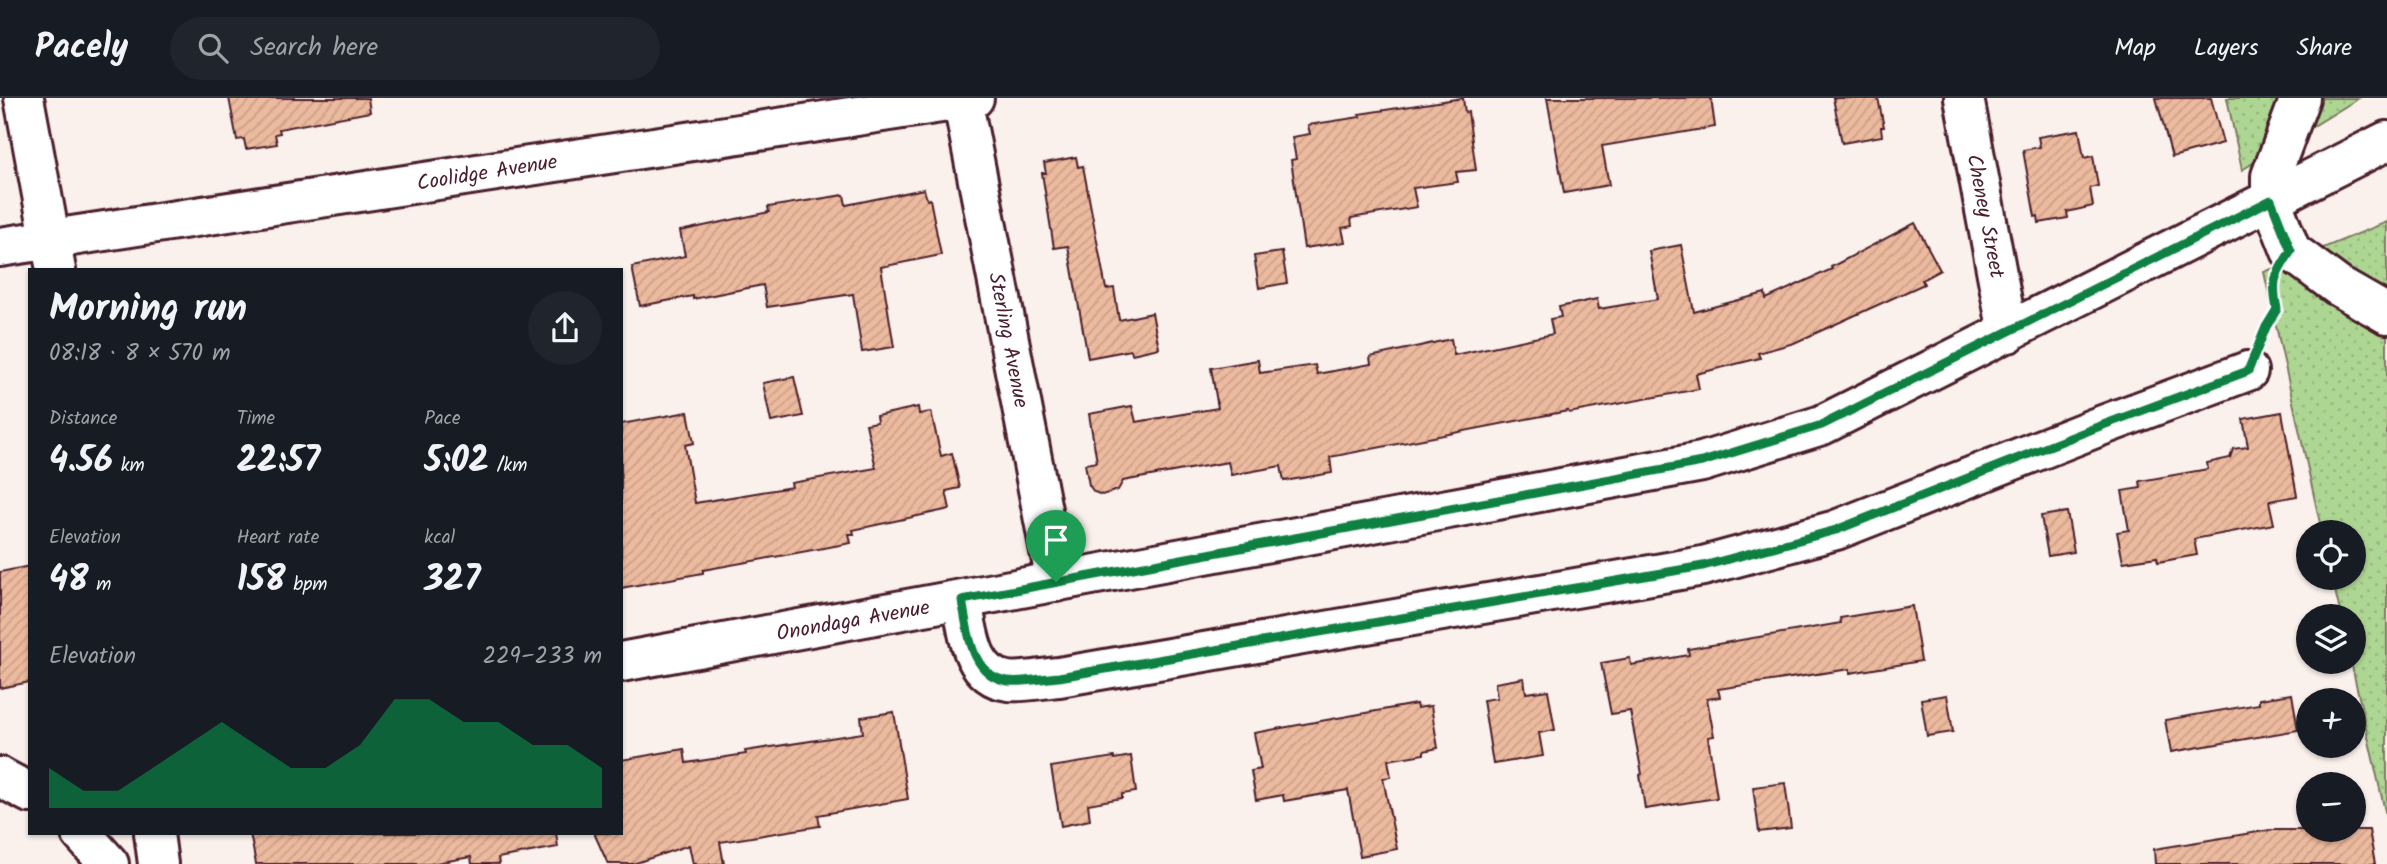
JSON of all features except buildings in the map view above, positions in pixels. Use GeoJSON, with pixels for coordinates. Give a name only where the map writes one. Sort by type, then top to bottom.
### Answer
{"type":"FeatureCollection","features":[{"type":"Feature","properties":{"kind":"street"},"geometry":{"type":"LineString","coordinates":[[24,98],[53,254]]}},
{"type":"Feature","properties":{"kind":"street","name":"Cheney Street"},"geometry":{"type":"LineString","coordinates":[[1964,98],[2008,333]]}},
{"type":"Feature","properties":{"kind":"street"},"geometry":{"type":"LineString","coordinates":[[2300,98],[2272,176],[2271,200],[2291,251],[2338,286],[2387,314]]}},
{"type":"Feature","properties":{"kind":"street","name":"Coolidge Avenue"},"geometry":{"type":"LineString","coordinates":[[0,247],[53,254],[966,99]]}},
{"type":"Feature","properties":{"kind":"street","name":"Sterling Avenue"},"geometry":{"type":"LineString","coordinates":[[966,99],[1056,582]]}},
{"type":"Feature","properties":{"kind":"street","name":"Onondaga Avenue"},"geometry":{"type":"LineString","coordinates":[[623,663],[1702,462],[1822,425],[2387,141]]}},
{"type":"Feature","properties":{"kind":"street"},"geometry":{"type":"LineString","coordinates":[[962,600],[975,657],[989,673],[1008,681],[1059,677],[1703,566],[1836,530],[2248,371]]}},
{"type":"Feature","properties":{"kind":"street"},"geometry":{"type":"LineString","coordinates":[[0,774],[28,768]]}},
{"type":"Feature","properties":{"kind":"street"},"geometry":{"type":"LineString","coordinates":[[0,774],[28,792]]}},
{"type":"Feature","properties":{"kind":"street"},"geometry":{"type":"LineString","coordinates":[[82,835],[109,864]]}},
{"type":"Feature","properties":{"kind":"street"},"geometry":{"type":"LineString","coordinates":[[154,835],[158,864]]}},
{"type":"Feature","properties":{"kind":"path"},"geometry":{"type":"LineString","coordinates":[[2248,371],[2266,327],[2277,309],[2273,287],[2277,272],[2291,251]]}},
{"type":"Feature","properties":{"kind":"green space"},"geometry":{"type":"Polygon","coordinates":[[[2227,98],[2359,98],[2242,170],[2227,98]]]}},
{"type":"Feature","properties":{"kind":"green space"},"geometry":{"type":"Polygon","coordinates":[[[2387,222],[2387,820],[2366,728],[2366,688],[2357,688],[2354,674],[2366,674],[2366,604],[2338,604],[2335,590],[2366,590],[2366,520],[2319,520],[2264,272],[2387,222]]]}},
{"type":"Feature","properties":{"kind":"route"},"geometry":{"type":"LineString","coordinates":[[2271,200],[2291,251],[2277,272],[2273,287],[2277,309],[2266,327],[2248,371],[1836,530],[1703,566],[1059,677],[1008,681],[989,673],[975,657],[962,600],[1056,582],[1702,462],[1822,425],[2271,200]]}}]}
